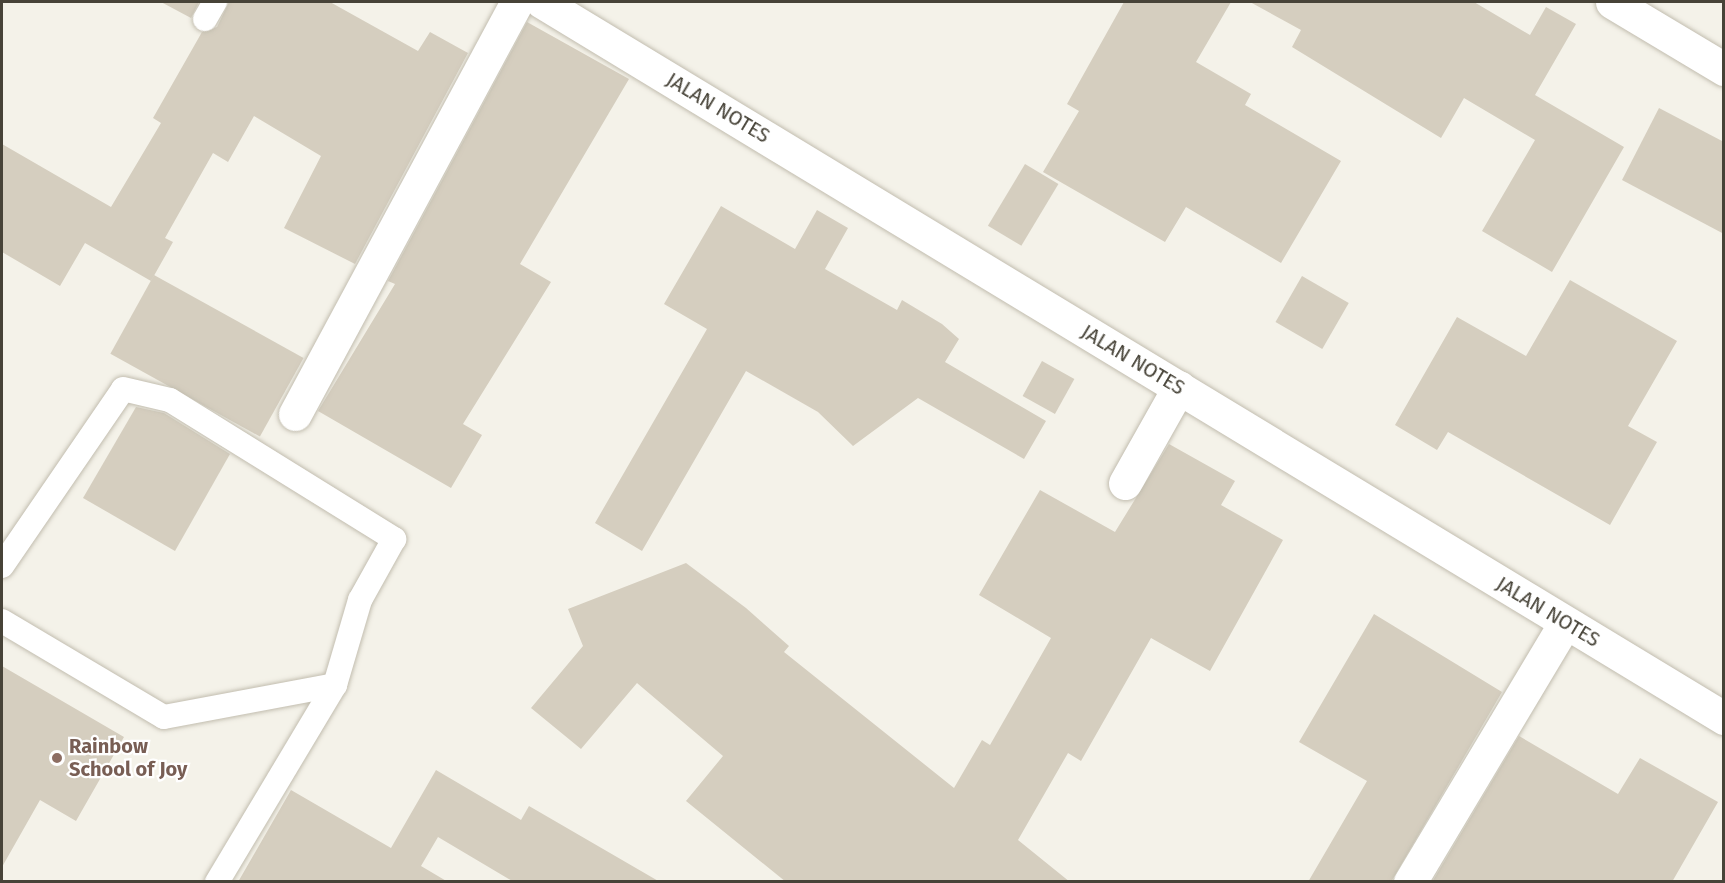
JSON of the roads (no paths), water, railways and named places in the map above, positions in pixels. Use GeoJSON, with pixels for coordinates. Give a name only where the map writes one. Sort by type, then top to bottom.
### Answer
{"type":"FeatureCollection","features":[{"type":"Feature","properties":{"kind":"street"},"geometry":{"type":"LineString","coordinates":[[295,414],[517,2]]}},
{"type":"Feature","properties":{"kind":"street","name":"JALAN NOTES"},"geometry":{"type":"LineString","coordinates":[[542,2],[1724,718]]}},
{"type":"Feature","properties":{"kind":"street"},"geometry":{"type":"LineString","coordinates":[[1612,2],[1724,69]]}},
{"type":"Feature","properties":{"kind":"street"},"geometry":{"type":"LineString","coordinates":[[1125,483],[1179,387]]}},
{"type":"Feature","properties":{"kind":"street"},"geometry":{"type":"LineString","coordinates":[[1410,882],[1565,623]]}},
{"type":"Feature","properties":{"kind":"lane"},"geometry":{"type":"LineString","coordinates":[[2,566],[123,389],[170,400],[394,539],[360,600],[335,685],[217,882]]}},
{"type":"Feature","properties":{"kind":"lane"},"geometry":{"type":"LineString","coordinates":[[2,621],[164,717],[335,685]]}},
{"type":"Feature","properties":{"kind":"place","name":"Rainbow School of Joy"},"geometry":{"type":"Point","coordinates":[57,758]}}]}
